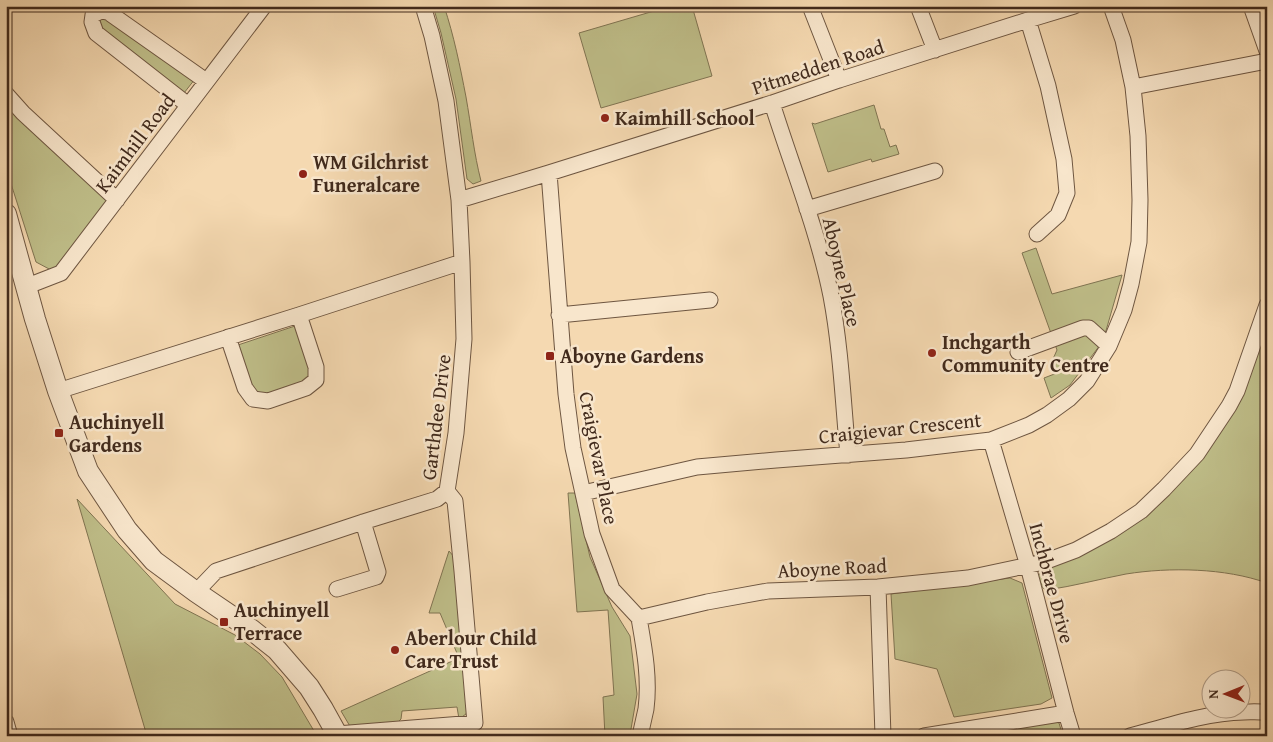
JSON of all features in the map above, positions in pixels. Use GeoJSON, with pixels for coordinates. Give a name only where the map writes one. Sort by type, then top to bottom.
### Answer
{"type":"FeatureCollection","features":[{"type":"Feature","properties":{"kind":"street","name":"Kaimhill Road"},"geometry":{"type":"LineString","coordinates":[[25,287],[61,272],[118,200],[264,6]]}},
{"type":"Feature","properties":{"kind":"street","name":"Garthdee Drive"},"geometry":{"type":"LineString","coordinates":[[337,735],[475,723],[455,501],[447,491],[456,432],[464,340],[459,200],[446,101],[432,36],[423,6]]}},
{"type":"Feature","properties":{"kind":"street"},"geometry":{"type":"LineString","coordinates":[[810,6],[839,80]]}},
{"type":"Feature","properties":{"kind":"street"},"geometry":{"type":"LineString","coordinates":[[918,6],[934,50]]}},
{"type":"Feature","properties":{"kind":"street","name":"Pitmedden Road"},"geometry":{"type":"LineString","coordinates":[[459,200],[772,103],[1074,6]]}},
{"type":"Feature","properties":{"kind":"street","name":"Craigievar Crescent"},"geometry":{"type":"LineString","coordinates":[[583,493],[697,468],[940,447],[992,440],[1026,427],[1069,399],[1087,381],[1109,346],[1124,310],[1131,284],[1138,242],[1140,200],[1138,136],[1133,86],[1123,40],[1111,6]]}},
{"type":"Feature","properties":{"kind":"street"},"geometry":{"type":"LineString","coordinates":[[1251,6],[1267,51]]}},
{"type":"Feature","properties":{"kind":"street"},"geometry":{"type":"LineString","coordinates":[[188,105],[96,33],[92,22],[93,15],[101,11],[108,12],[206,82]]}},
{"type":"Feature","properties":{"kind":"street"},"geometry":{"type":"LineString","coordinates":[[1028,20],[1048,86],[1064,159],[1067,193],[1058,215],[1037,234]]}},
{"type":"Feature","properties":{"kind":"street"},"geometry":{"type":"LineString","coordinates":[[1133,86],[1267,61]]}},
{"type":"Feature","properties":{"kind":"street"},"geometry":{"type":"LineString","coordinates":[[6,94],[23,113],[118,200]]}},
{"type":"Feature","properties":{"kind":"street","name":"Aboyne Place"},"geometry":{"type":"LineString","coordinates":[[772,103],[817,242],[831,295],[838,334],[848,455]]}},
{"type":"Feature","properties":{"kind":"street"},"geometry":{"type":"LineString","coordinates":[[807,210],[935,171]]}},
{"type":"Feature","properties":{"kind":"street","name":"Craigievar Place"},"geometry":{"type":"LineString","coordinates":[[549,173],[566,394],[583,493],[592,534],[612,589],[639,618]]}},
{"type":"Feature","properties":{"kind":"street"},"geometry":{"type":"LineString","coordinates":[[6,214],[25,287],[58,391],[88,471],[126,530],[154,561],[252,630],[277,650],[309,687],[324,709],[337,735]]}},
{"type":"Feature","properties":{"kind":"street"},"geometry":{"type":"LineString","coordinates":[[58,391],[462,262]]}},
{"type":"Feature","properties":{"kind":"street"},"geometry":{"type":"LineString","coordinates":[[559,315],[710,300]]}},
{"type":"Feature","properties":{"kind":"street","name":"Aboyne Road"},"geometry":{"type":"LineString","coordinates":[[639,618],[708,602],[768,591],[878,587],[968,578],[1044,562],[1076,550],[1111,531],[1141,511],[1198,454],[1237,391],[1267,305]]}},
{"type":"Feature","properties":{"kind":"street"},"geometry":{"type":"LineString","coordinates":[[228,337],[245,388],[253,399],[268,401],[306,388],[316,380],[316,366],[299,315]]}},
{"type":"Feature","properties":{"kind":"street"},"geometry":{"type":"LineString","coordinates":[[1018,352],[1083,328],[1089,328],[1109,346]]}},
{"type":"Feature","properties":{"kind":"street","name":"Inchbrae Drive"},"geometry":{"type":"LineString","coordinates":[[992,440],[1073,736]]}},
{"type":"Feature","properties":{"kind":"street"},"geometry":{"type":"LineString","coordinates":[[196,592],[216,571],[437,499],[447,491]]}},
{"type":"Feature","properties":{"kind":"street"},"geometry":{"type":"LineString","coordinates":[[337,589],[376,577],[378,572],[363,522]]}},
{"type":"Feature","properties":{"kind":"street"},"geometry":{"type":"LineString","coordinates":[[878,587],[884,736]]}},
{"type":"Feature","properties":{"kind":"street"},"geometry":{"type":"LineString","coordinates":[[639,618],[646,659],[647,678],[646,709],[640,736]]}},
{"type":"Feature","properties":{"kind":"street"},"geometry":{"type":"LineString","coordinates":[[1130,736],[1208,715],[1236,712],[1267,713]]}},
{"type":"Feature","properties":{"kind":"street"},"geometry":{"type":"LineString","coordinates":[[924,736],[1066,713]]}},
{"type":"Feature","properties":{"kind":"street"},"geometry":{"type":"LineString","coordinates":[[6,722],[10,736]]}},
{"type":"Feature","properties":{"kind":"shaded area"},"geometry":{"type":"Polygon","coordinates":[[[433,6],[444,6],[457,51],[481,181],[473,184],[467,179],[456,99],[433,6]]]}},
{"type":"Feature","properties":{"kind":"shaded area"},"geometry":{"type":"Polygon","coordinates":[[[671,6],[692,6],[712,76],[601,108],[579,33],[671,6]]]}},
{"type":"Feature","properties":{"kind":"shaded area"},"geometry":{"type":"Polygon","coordinates":[[[101,18],[119,24],[195,79],[184,93],[108,38],[98,23],[101,18]]]}},
{"type":"Feature","properties":{"kind":"shaded area"},"geometry":{"type":"Polygon","coordinates":[[[6,101],[109,201],[60,267],[51,270],[36,262],[6,168],[6,101]]]}},
{"type":"Feature","properties":{"kind":"shaded area"},"geometry":{"type":"Polygon","coordinates":[[[874,105],[881,129],[884,129],[890,147],[896,145],[899,154],[872,162],[871,159],[828,172],[812,123],[815,124],[874,105]]]}},
{"type":"Feature","properties":{"kind":"shaded area"},"geometry":{"type":"Polygon","coordinates":[[[1036,248],[1052,294],[1122,275],[1103,341],[1070,385],[1051,398],[1044,378],[1057,373],[1053,359],[1057,350],[1022,253],[1036,248]]]}},
{"type":"Feature","properties":{"kind":"shaded area"},"geometry":{"type":"Polygon","coordinates":[[[1267,324],[1267,583],[1233,574],[1197,570],[1161,570],[1126,574],[1047,590],[1043,588],[1038,576],[1044,568],[1182,480],[1267,324]]]}},
{"type":"Feature","properties":{"kind":"shaded area"},"geometry":{"type":"Polygon","coordinates":[[[298,325],[310,373],[306,381],[269,397],[252,391],[235,346],[298,325]]]}},
{"type":"Feature","properties":{"kind":"shaded area"},"geometry":{"type":"Polygon","coordinates":[[[568,493],[575,493],[590,557],[612,607],[630,636],[637,694],[628,736],[605,736],[603,697],[614,695],[608,610],[577,612],[568,493]]]}},
{"type":"Feature","properties":{"kind":"shaded area"},"geometry":{"type":"Polygon","coordinates":[[[77,499],[175,604],[235,635],[260,654],[282,677],[317,736],[147,736],[77,499]]]}},
{"type":"Feature","properties":{"kind":"shaded area"},"geometry":{"type":"Polygon","coordinates":[[[449,551],[455,558],[470,705],[466,714],[459,719],[457,707],[402,711],[401,719],[396,724],[351,728],[341,711],[459,658],[440,613],[429,613],[449,551]]]}},
{"type":"Feature","properties":{"kind":"shaded area"},"geometry":{"type":"Polygon","coordinates":[[[1010,578],[1022,583],[1052,698],[1041,704],[954,717],[937,669],[895,659],[891,594],[1010,578]]]}},
{"type":"Feature","properties":{"kind":"shaded area"},"geometry":{"type":"Polygon","coordinates":[[[1055,721],[1059,723],[1063,736],[1055,736],[1053,730],[1035,736],[961,736],[1055,721]]]}},
{"type":"Feature","properties":{"kind":"place","name":"Kaimhill School"},"geometry":{"type":"Point","coordinates":[605,118]}},
{"type":"Feature","properties":{"kind":"place","name":"WM Gilchrist Funeralcare"},"geometry":{"type":"Point","coordinates":[303,174]}},
{"type":"Feature","properties":{"kind":"place","name":"Inchgarth Community Centre"},"geometry":{"type":"Point","coordinates":[932,353]}},
{"type":"Feature","properties":{"kind":"place","name":"Aboyne Gardens"},"geometry":{"type":"Point","coordinates":[550,356]}},
{"type":"Feature","properties":{"kind":"place","name":"Auchinyell Gardens"},"geometry":{"type":"Point","coordinates":[59,433]}},
{"type":"Feature","properties":{"kind":"place","name":"Auchinyell Terrace"},"geometry":{"type":"Point","coordinates":[224,622]}},
{"type":"Feature","properties":{"kind":"place","name":"Aberlour Child Care Trust"},"geometry":{"type":"Point","coordinates":[395,650]}}]}
